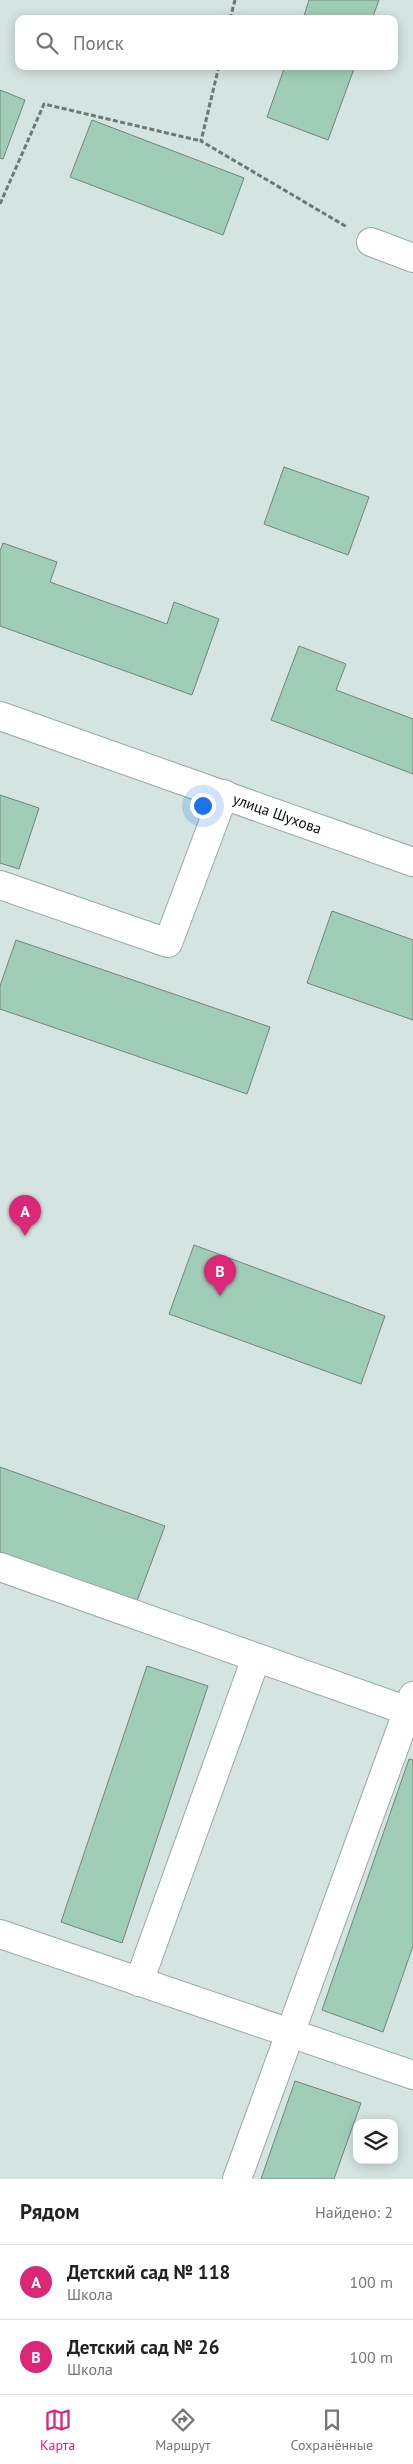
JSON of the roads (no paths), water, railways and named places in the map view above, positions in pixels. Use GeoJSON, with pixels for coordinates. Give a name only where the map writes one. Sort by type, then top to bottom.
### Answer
{"type":"FeatureCollection","features":[{"type":"Feature","properties":{"kind":"street"},"geometry":{"type":"LineString","coordinates":[[371,242],[413,258]]}},
{"type":"Feature","properties":{"kind":"street","name":"улица Шухова"},"geometry":{"type":"LineString","coordinates":[[0,716],[413,862]]}},
{"type":"Feature","properties":{"kind":"street"},"geometry":{"type":"LineString","coordinates":[[0,884],[168,943],[224,794]]}},
{"type":"Feature","properties":{"kind":"street"},"geometry":{"type":"LineString","coordinates":[[0,1567],[256,1658],[410,1704],[237,2179]]}},
{"type":"Feature","properties":{"kind":"street"},"geometry":{"type":"LineString","coordinates":[[138,1982],[256,1658]]}},
{"type":"Feature","properties":{"kind":"street"},"geometry":{"type":"LineString","coordinates":[[0,1934],[413,2075]]}},
{"type":"Feature","properties":{"kind":"place","name":"Детский сад № 118"},"geometry":{"type":"Point","coordinates":[25,1236]}},
{"type":"Feature","properties":{"kind":"place","name":"Детский сад № 26"},"geometry":{"type":"Point","coordinates":[220,1296]}}]}
